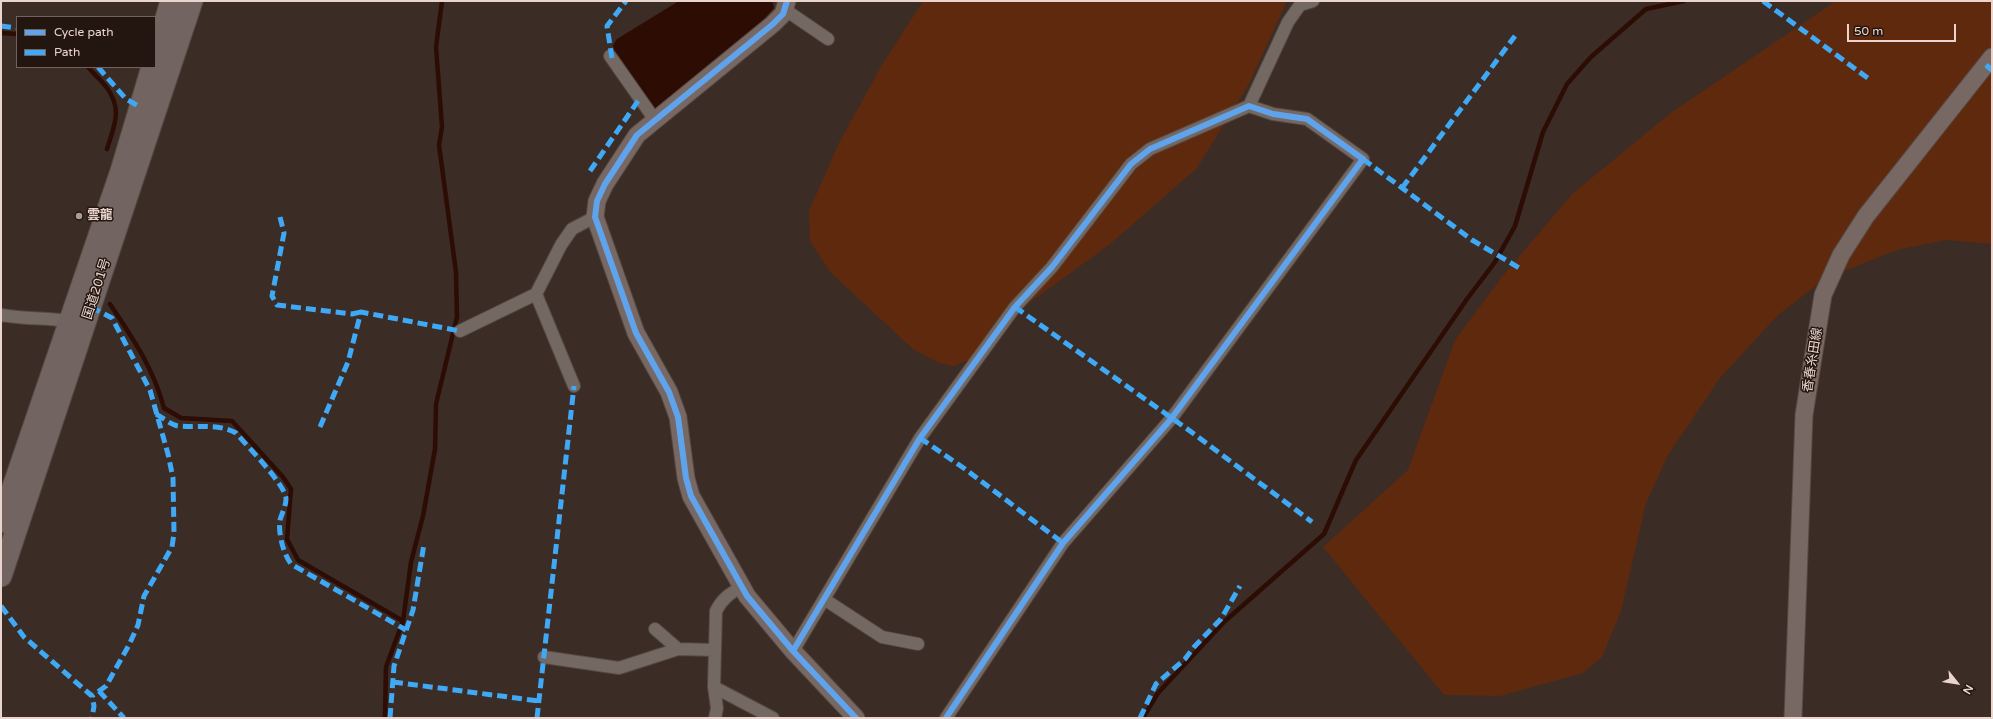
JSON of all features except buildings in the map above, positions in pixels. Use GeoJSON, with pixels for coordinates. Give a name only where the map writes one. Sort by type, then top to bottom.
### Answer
{"type":"FeatureCollection","features":[{"type":"Feature","properties":{"kind":"highway"},"geometry":{"type":"LineString","coordinates":[[156,53],[171,1]]}},
{"type":"Feature","properties":{"kind":"highway","name":"国道201号"},"geometry":{"type":"LineString","coordinates":[[1,576],[192,1]]}},
{"type":"Feature","properties":{"kind":"highway","name":"国道201号"},"geometry":{"type":"LineString","coordinates":[[1,522],[121,171],[152,68]]}},
{"type":"Feature","properties":{"kind":"street"},"geometry":{"type":"LineString","coordinates":[[793,651],[920,438],[1015,307],[1052,267],[1131,164],[1150,149],[1249,106],[1288,22],[1300,5],[1314,1]]}},
{"type":"Feature","properties":{"kind":"street"},"geometry":{"type":"LineString","coordinates":[[828,39],[787,3],[773,24],[637,135],[605,184],[597,201],[595,217],[636,333],[668,392],[678,416],[686,478],[691,496],[747,596],[793,651],[856,718]]}},
{"type":"Feature","properties":{"kind":"street"},"geometry":{"type":"LineString","coordinates":[[610,56],[655,120]]}},
{"type":"Feature","properties":{"kind":"street","name":"香春糸田線"},"geometry":{"type":"LineString","coordinates":[[1793,718],[1804,415],[1823,295],[1841,255],[1866,216],[1992,57]]}},
{"type":"Feature","properties":{"kind":"street"},"geometry":{"type":"LineString","coordinates":[[946,718],[1063,543],[1171,419],[1363,159],[1307,119],[1273,114],[1249,106]]}},
{"type":"Feature","properties":{"kind":"street"},"geometry":{"type":"LineString","coordinates":[[460,331],[536,294],[561,245],[572,229],[595,217]]}},
{"type":"Feature","properties":{"kind":"street"},"geometry":{"type":"LineString","coordinates":[[536,294],[574,386]]}},
{"type":"Feature","properties":{"kind":"street"},"geometry":{"type":"LineString","coordinates":[[1,315],[18,318],[50,318],[70,321]]}},
{"type":"Feature","properties":{"kind":"street"},"geometry":{"type":"LineString","coordinates":[[715,718],[714,650],[716,611],[720,602],[729,594],[742,587]]}},
{"type":"Feature","properties":{"kind":"street"},"geometry":{"type":"LineString","coordinates":[[824,599],[882,637],[918,644]]}},
{"type":"Feature","properties":{"kind":"street"},"geometry":{"type":"LineString","coordinates":[[655,629],[678,649]]}},
{"type":"Feature","properties":{"kind":"street"},"geometry":{"type":"LineString","coordinates":[[544,658],[619,668],[678,649],[714,650]]}},
{"type":"Feature","properties":{"kind":"street"},"geometry":{"type":"LineString","coordinates":[[714,687],[773,718]]}},
{"type":"Feature","properties":{"kind":"shaded area"},"geometry":{"type":"Polygon","coordinates":[[[679,1],[772,1],[774,8],[764,19],[654,110],[617,60],[613,45],[617,39],[679,1]]]}},
{"type":"Feature","properties":{"kind":"shaded area"},"geometry":{"type":"Polygon","coordinates":[[[923,1],[1287,1],[1249,84],[1197,168],[1109,245],[1022,308],[973,358],[954,366],[939,363],[913,349],[830,272],[810,241],[809,211],[839,143],[883,63],[923,1]]]}},
{"type":"Feature","properties":{"kind":"shaded area"},"geometry":{"type":"Polygon","coordinates":[[[1836,1],[1992,1],[1992,244],[1945,240],[1897,250],[1826,278],[1778,315],[1720,378],[1668,455],[1646,503],[1621,611],[1602,657],[1583,673],[1500,696],[1444,695],[1323,547],[1408,470],[1455,340],[1502,277],[1572,194],[1672,112],[1836,1]]]}},
{"type":"Feature","properties":{"kind":"waterway"},"geometry":{"type":"LineString","coordinates":[[385,718],[386,667],[403,621],[411,562],[423,516],[435,449],[436,404],[457,317],[456,272],[439,145],[442,127],[436,47],[442,1]]}},
{"type":"Feature","properties":{"kind":"waterway"},"geometry":{"type":"LineString","coordinates":[[1143,718],[1158,693],[1224,622],[1324,534],[1356,460],[1467,299],[1495,262],[1515,226],[1543,132],[1567,84],[1591,57],[1646,9],[1684,1]]}},
{"type":"Feature","properties":{"kind":"waterway"},"geometry":{"type":"LineString","coordinates":[[1,33],[16,34]]}},
{"type":"Feature","properties":{"kind":"waterway"},"geometry":{"type":"LineString","coordinates":[[89,68],[107,88],[115,104],[116,118],[107,149]]}},
{"type":"Feature","properties":{"kind":"waterway"},"geometry":{"type":"LineString","coordinates":[[110,304],[142,354],[154,379],[164,408],[181,418],[232,421],[283,477],[291,489],[287,539],[298,560],[403,621]]}},
{"type":"Feature","properties":{"kind":"marked path"},"geometry":{"type":"LineString","coordinates":[[612,58],[607,26],[626,1]]}},
{"type":"Feature","properties":{"kind":"marked path"},"geometry":{"type":"LineString","coordinates":[[1763,1],[1869,79]]}},
{"type":"Feature","properties":{"kind":"marked path"},"geometry":{"type":"LineString","coordinates":[[1,26],[16,28]]}},
{"type":"Feature","properties":{"kind":"marked path"},"geometry":{"type":"LineString","coordinates":[[1402,188],[1515,36]]}},
{"type":"Feature","properties":{"kind":"marked path"},"geometry":{"type":"LineString","coordinates":[[1986,65],[1992,70]]}},
{"type":"Feature","properties":{"kind":"marked path"},"geometry":{"type":"LineString","coordinates":[[99,68],[126,99],[140,107]]}},
{"type":"Feature","properties":{"kind":"marked path"},"geometry":{"type":"LineString","coordinates":[[590,171],[640,98]]}},
{"type":"Feature","properties":{"kind":"marked path"},"geometry":{"type":"LineString","coordinates":[[1363,159],[1472,240],[1521,269]]}},
{"type":"Feature","properties":{"kind":"marked path"},"geometry":{"type":"LineString","coordinates":[[280,217],[284,233],[272,296],[277,305],[352,314],[361,312]]}},
{"type":"Feature","properties":{"kind":"marked path"},"geometry":{"type":"LineString","coordinates":[[91,307],[112,318],[150,390],[168,454],[173,478],[174,533],[172,547],[144,596],[138,625],[129,645],[106,686],[92,696]]}},
{"type":"Feature","properties":{"kind":"marked path"},"geometry":{"type":"LineString","coordinates":[[1015,307],[1190,431],[1312,522]]}},
{"type":"Feature","properties":{"kind":"marked path"},"geometry":{"type":"LineString","coordinates":[[320,427],[348,362],[361,312],[460,331]]}},
{"type":"Feature","properties":{"kind":"marked path"},"geometry":{"type":"LineString","coordinates":[[537,718],[574,386]]}},
{"type":"Feature","properties":{"kind":"marked path"},"geometry":{"type":"LineString","coordinates":[[156,414],[178,426],[215,427],[236,433],[273,475],[280,484],[284,493],[286,502],[280,520],[280,537],[283,549],[291,564],[406,630]]}},
{"type":"Feature","properties":{"kind":"marked path"},"geometry":{"type":"LineString","coordinates":[[920,438],[965,469],[1063,543]]}},
{"type":"Feature","properties":{"kind":"marked path"},"geometry":{"type":"LineString","coordinates":[[390,718],[394,666],[413,610],[424,544]]}},
{"type":"Feature","properties":{"kind":"marked path"},"geometry":{"type":"LineString","coordinates":[[1140,718],[1156,684],[1185,659],[1194,647],[1221,619],[1240,586]]}},
{"type":"Feature","properties":{"kind":"marked path"},"geometry":{"type":"LineString","coordinates":[[1,606],[24,637],[92,696],[94,706],[92,718]]}},
{"type":"Feature","properties":{"kind":"marked path"},"geometry":{"type":"LineString","coordinates":[[393,682],[539,701]]}},
{"type":"Feature","properties":{"kind":"marked path"},"geometry":{"type":"LineString","coordinates":[[99,691],[124,718]]}},
{"type":"Feature","properties":{"kind":"cycle path"},"geometry":{"type":"LineString","coordinates":[[787,1],[783,14],[773,24],[637,135],[605,184],[597,201],[595,217],[636,333],[669,392],[678,417],[686,478],[691,496],[747,596],[793,651],[856,718]]}},
{"type":"Feature","properties":{"kind":"cycle path"},"geometry":{"type":"LineString","coordinates":[[793,651],[920,438],[1015,307],[1052,267],[1131,164],[1150,149],[1249,106],[1273,114],[1307,119],[1363,159],[1171,419],[1063,543],[946,718]]}},
{"type":"Feature","properties":{"kind":"place","name":"雲龍"},"geometry":{"type":"Point","coordinates":[79,216]}}]}
